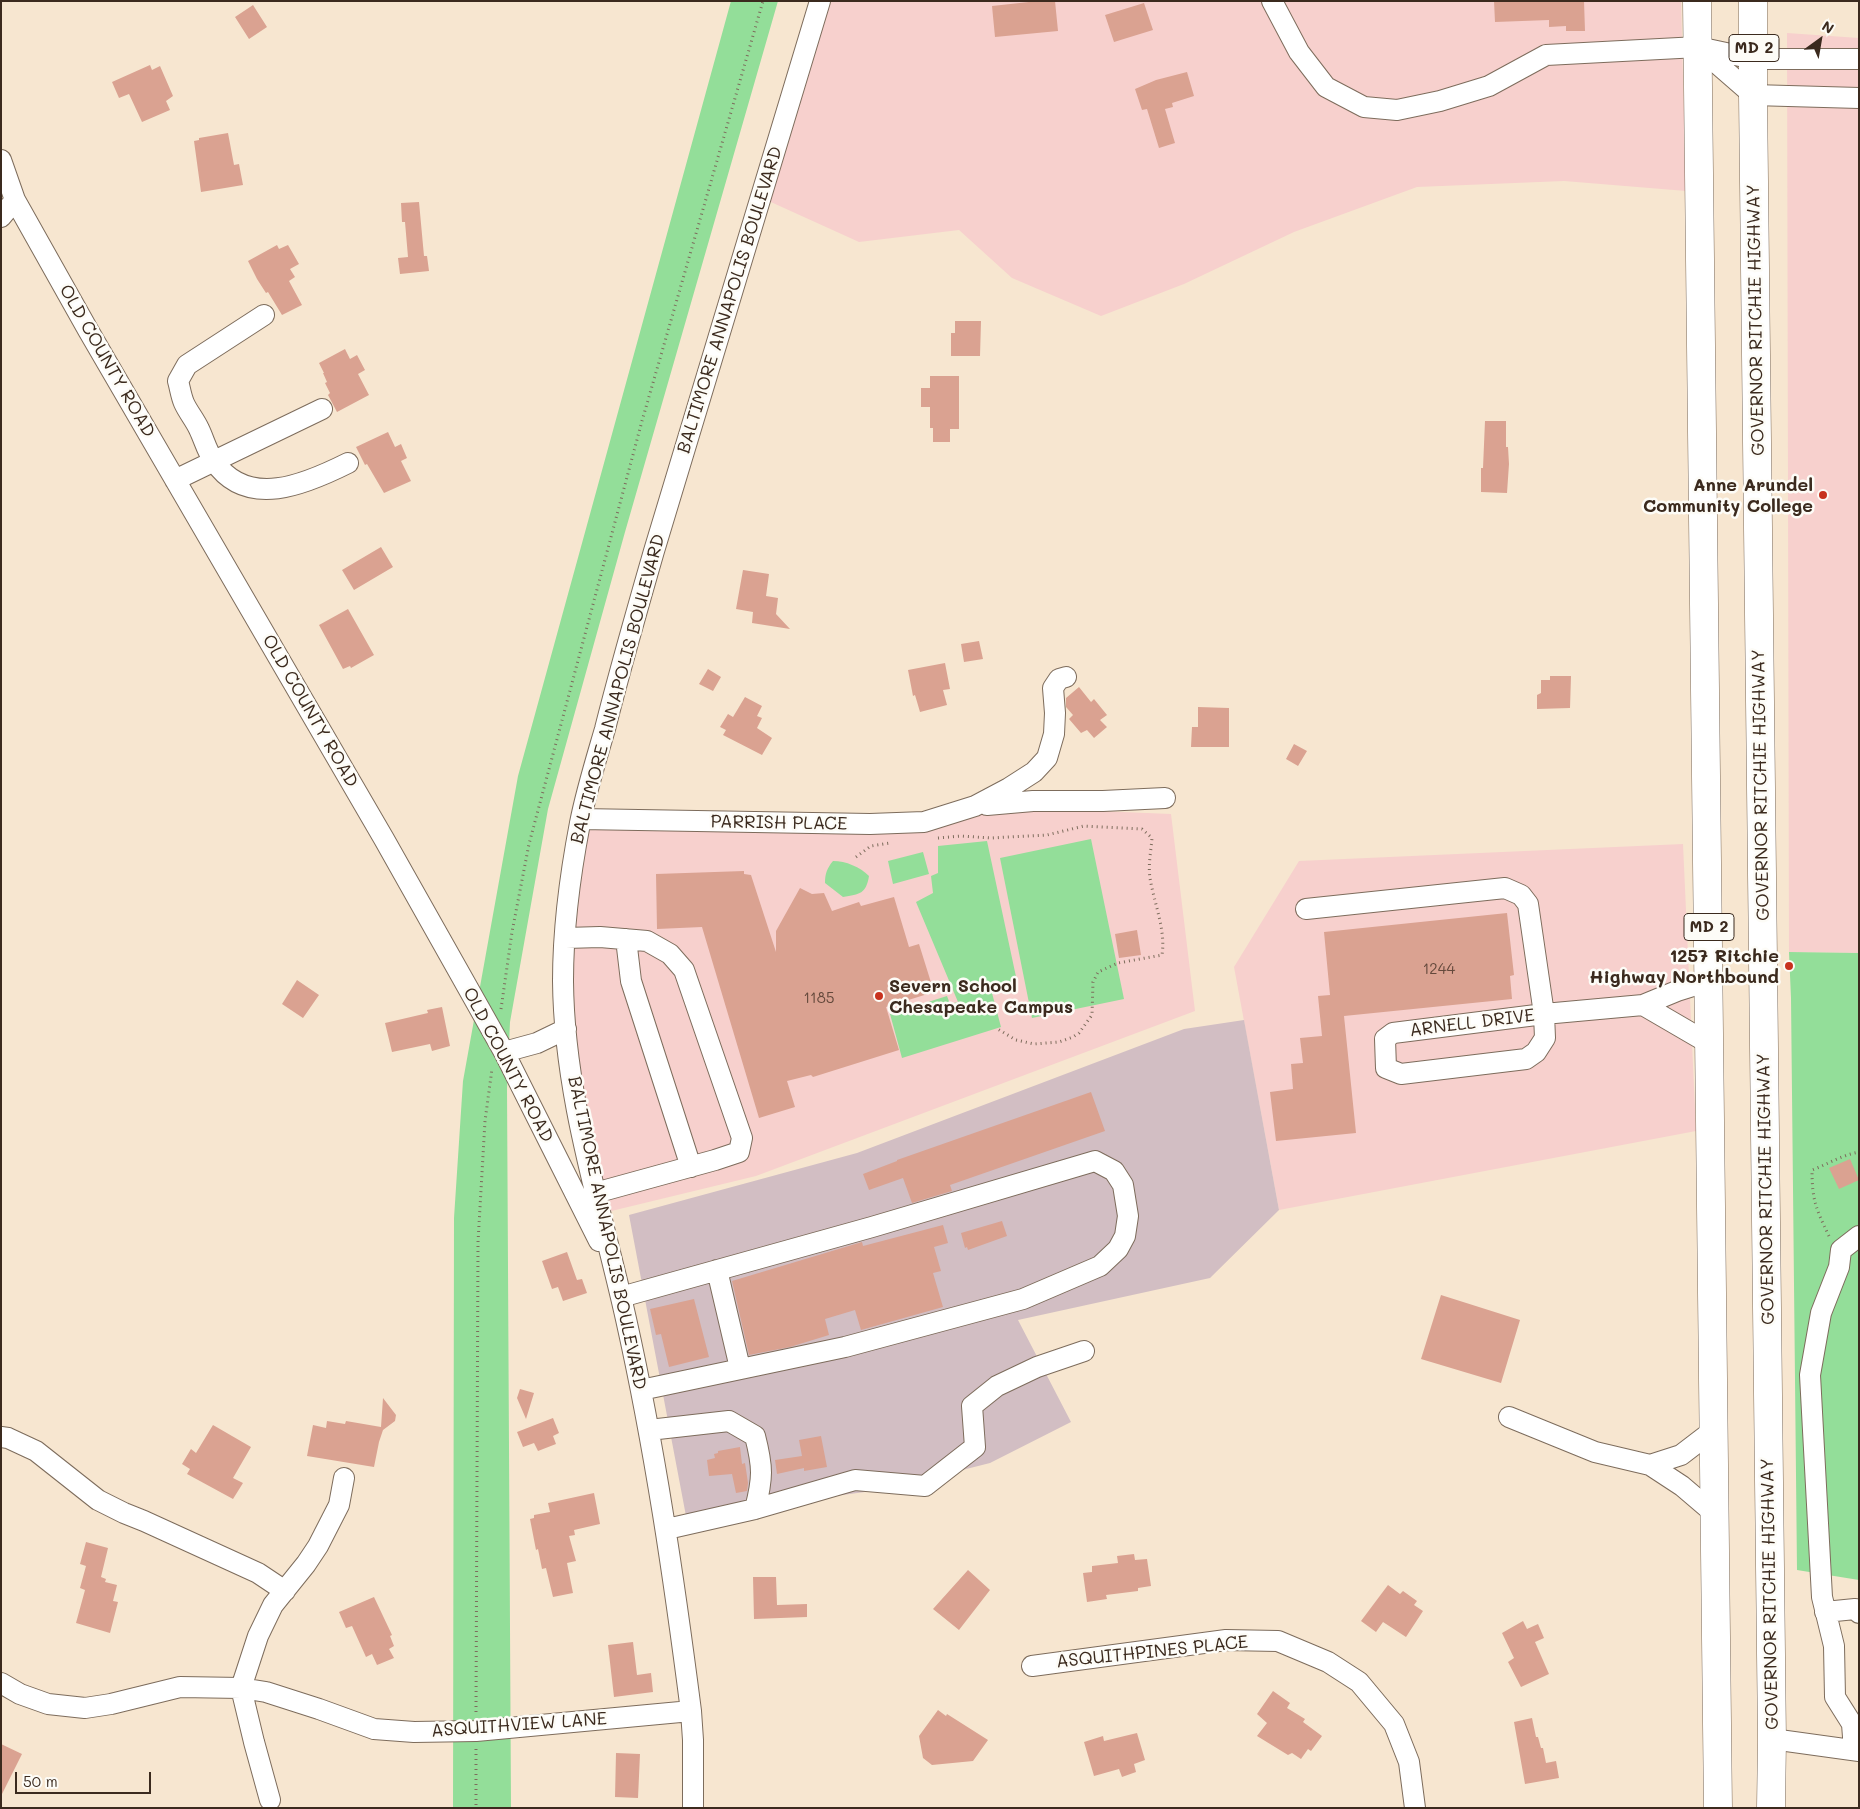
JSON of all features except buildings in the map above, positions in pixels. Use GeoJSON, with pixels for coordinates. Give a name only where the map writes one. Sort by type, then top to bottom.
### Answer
{"type":"FeatureCollection","features":[{"type":"Feature","properties":{"kind":"highway","name":"MD 2"},"geometry":{"type":"LineString","coordinates":[[1697,1],[1718,1808]]}},
{"type":"Feature","properties":{"kind":"highway","name":"GOVERNOR RITCHIE HIGHWAY"},"geometry":{"type":"LineString","coordinates":[[1753,1],[1772,1739],[1770,1808]]}},
{"type":"Feature","properties":{"kind":"street","name":"BALTIMORE ANNAPOLIS BOULEVARD"},"geometry":{"type":"LineString","coordinates":[[693,1808],[691,1711],[666,1529],[641,1390],[621,1297],[594,1193],[577,1111],[566,1029],[563,982],[566,938],[572,875],[581,819],[646,576],[820,1]]}},
{"type":"Feature","properties":{"kind":"street"},"geometry":{"type":"LineString","coordinates":[[1272,1],[1299,52],[1326,87],[1364,107],[1397,110],[1440,101],[1489,86],[1546,56],[1698,47],[1754,59],[1859,59]]}},
{"type":"Feature","properties":{"kind":"street"},"geometry":{"type":"LineString","coordinates":[[1698,47],[1753,95],[1859,98]]}},
{"type":"Feature","properties":{"kind":"street","name":"OLD COUNTY ROAD"},"geometry":{"type":"LineString","coordinates":[[1,160],[15,200],[384,839],[498,1058],[545,1132],[583,1212],[613,1266]]}},
{"type":"Feature","properties":{"kind":"street"},"geometry":{"type":"LineString","coordinates":[[1,217],[15,200]]}},
{"type":"Feature","properties":{"kind":"street"},"geometry":{"type":"LineString","coordinates":[[264,315],[187,365],[178,381],[184,402],[214,461],[232,480],[254,488],[285,488],[316,479],[348,463]]}},
{"type":"Feature","properties":{"kind":"street"},"geometry":{"type":"LineString","coordinates":[[175,480],[322,409]]}},
{"type":"Feature","properties":{"kind":"street"},"geometry":{"type":"LineString","coordinates":[[975,806],[1010,788],[1034,772],[1048,758],[1054,734],[1053,688],[1060,679],[1066,677]]}},
{"type":"Feature","properties":{"kind":"street"},"geometry":{"type":"LineString","coordinates":[[975,806],[1033,800],[1103,801],[1164,798]]}},
{"type":"Feature","properties":{"kind":"street","name":"PARRISH PLACE"},"geometry":{"type":"LineString","coordinates":[[581,819],[870,824],[924,822],[975,806]]}},
{"type":"Feature","properties":{"kind":"street"},"geometry":{"type":"LineString","coordinates":[[1306,909],[1504,888],[1520,895],[1528,904],[1544,1014]]}},
{"type":"Feature","properties":{"kind":"street"},"geometry":{"type":"LineString","coordinates":[[566,938],[647,941],[670,954],[684,970],[742,1138],[739,1152],[594,1193]]}},
{"type":"Feature","properties":{"kind":"street"},"geometry":{"type":"LineString","coordinates":[[626,939],[631,981],[691,1167]]}},
{"type":"Feature","properties":{"kind":"street","name":"ARNELL DRIVE"},"geometry":{"type":"LineString","coordinates":[[1544,1014],[1545,1038],[1536,1052],[1526,1058],[1401,1074],[1386,1068],[1385,1039],[1393,1033],[1544,1014],[1644,1005],[1676,991],[1709,981]]}},
{"type":"Feature","properties":{"kind":"street"},"geometry":{"type":"LineString","coordinates":[[1644,1005],[1710,1044]]}},
{"type":"Feature","properties":{"kind":"street"},"geometry":{"type":"LineString","coordinates":[[498,1058],[537,1044],[566,1029]]}},
{"type":"Feature","properties":{"kind":"street"},"geometry":{"type":"LineString","coordinates":[[621,1297],[1095,1161],[1114,1171],[1123,1185],[1128,1216],[1125,1236],[1118,1249],[1100,1266],[1023,1300],[845,1346],[641,1390]]}},
{"type":"Feature","properties":{"kind":"street"},"geometry":{"type":"LineString","coordinates":[[1772,1739],[1856,1751],[1855,1720],[1835,1697],[1834,1646],[1822,1597],[1810,1375],[1821,1313],[1839,1267],[1841,1250],[1859,1236]]}},
{"type":"Feature","properties":{"kind":"street"},"geometry":{"type":"LineString","coordinates":[[717,1270],[740,1368]]}},
{"type":"Feature","properties":{"kind":"street"},"geometry":{"type":"LineString","coordinates":[[666,1529],[755,1509],[855,1480],[925,1486],[975,1447],[972,1406],[997,1386],[1037,1367],[1084,1351]]}},
{"type":"Feature","properties":{"kind":"street"},"geometry":{"type":"LineString","coordinates":[[1509,1417],[1595,1452],[1650,1465],[1682,1486],[1716,1515]]}},
{"type":"Feature","properties":{"kind":"street"},"geometry":{"type":"LineString","coordinates":[[649,1430],[729,1421],[754,1436],[761,1460],[761,1486],[755,1509]]}},
{"type":"Feature","properties":{"kind":"street"},"geometry":{"type":"LineString","coordinates":[[1650,1465],[1681,1456],[1715,1429]]}},
{"type":"Feature","properties":{"kind":"street"},"geometry":{"type":"LineString","coordinates":[[1,1436],[36,1450],[98,1500],[124,1514],[144,1521],[258,1573],[284,1591]]}},
{"type":"Feature","properties":{"kind":"street"},"geometry":{"type":"LineString","coordinates":[[270,1800],[242,1688],[258,1636],[273,1605],[318,1546],[339,1505],[344,1478]]}},
{"type":"Feature","properties":{"kind":"street"},"geometry":{"type":"LineString","coordinates":[[1825,1612],[1855,1609],[1859,1613]]}},
{"type":"Feature","properties":{"kind":"street","name":"ASQUITHPINES PLACE"},"geometry":{"type":"LineString","coordinates":[[1032,1666],[1226,1640],[1278,1641],[1328,1662],[1359,1682],[1394,1724],[1409,1762],[1415,1808]]}},
{"type":"Feature","properties":{"kind":"street","name":"ASQUITHVIEW LANE"},"geometry":{"type":"LineString","coordinates":[[1,1683],[20,1694],[48,1704],[85,1708],[111,1704],[180,1687],[242,1688],[266,1692],[374,1729],[414,1732],[476,1731],[691,1711]]}},
{"type":"Feature","properties":{"kind":"path"},"geometry":{"type":"LineString","coordinates":[[500,1013],[512,932],[529,844],[642,421],[763,1]]}},
{"type":"Feature","properties":{"kind":"path"},"geometry":{"type":"LineString","coordinates":[[935,838],[961,836],[991,838],[1041,835],[1084,826],[1142,829],[1152,838],[1150,875],[1158,907],[1164,946],[1162,955],[1118,963],[1098,972],[1093,982],[1092,1015],[1079,1033],[1073,1037],[1059,1042],[1034,1044],[1016,1040],[996,1028]]}},
{"type":"Feature","properties":{"kind":"path"},"geometry":{"type":"LineString","coordinates":[[856,857],[871,846],[895,842]]}},
{"type":"Feature","properties":{"kind":"path"},"geometry":{"type":"LineString","coordinates":[[476,1808],[478,1242],[485,1121],[498,1058]]}},
{"type":"Feature","properties":{"kind":"path"},"geometry":{"type":"LineString","coordinates":[[1841,1250],[1831,1240],[1815,1206],[1812,1192],[1812,1170],[1859,1152]]}},
{"type":"Feature","properties":{"kind":"shaded area"},"geometry":{"type":"Polygon","coordinates":[[[820,1],[1681,1],[1686,191],[1564,181],[1417,187],[1294,232],[1184,284],[1101,316],[1012,278],[959,230],[859,242],[762,198],[820,1]]]}},
{"type":"Feature","properties":{"kind":"shaded area","name":"Anne Arundel Community College"},"geometry":{"type":"Polygon","coordinates":[[[1787,33],[1859,38],[1859,953],[1789,952],[1787,33]]]}},
{"type":"Feature","properties":{"kind":"shaded area","name":"Severn School Chesapeake Campus"},"geometry":{"type":"Polygon","coordinates":[[[975,806],[1171,814],[1195,1011],[756,1176],[599,1214],[567,1039],[581,819],[870,824],[975,806]]]}},
{"type":"Feature","properties":{"kind":"shaded area"},"geometry":{"type":"Polygon","coordinates":[[[1683,844],[1696,1131],[1279,1210],[1234,967],[1299,861],[1683,844]]]}},
{"type":"Feature","properties":{"kind":"shaded area"},"geometry":{"type":"Polygon","coordinates":[[[1244,1020],[1279,1210],[1210,1278],[1018,1320],[1071,1422],[990,1463],[887,1489],[686,1516],[629,1215],[857,1153],[1184,1029],[1244,1020]]]}},
{"type":"Feature","properties":{"kind":"green space"},"geometry":{"type":"Polygon","coordinates":[[[731,1],[778,1],[625,532],[548,809],[510,1022],[507,1088],[511,1808],[453,1808],[454,1218],[463,1081],[518,776],[731,1]]]}},
{"type":"Feature","properties":{"kind":"green space"},"geometry":{"type":"Polygon","coordinates":[[[1091,839],[1124,999],[1032,1018],[1000,858],[1091,839]]]}},
{"type":"Feature","properties":{"kind":"green space"},"geometry":{"type":"Polygon","coordinates":[[[987,841],[1018,986],[992,993],[1001,1027],[902,1058],[890,1014],[947,996],[950,1004],[958,1002],[916,902],[933,893],[931,876],[938,873],[938,846],[987,841]]]}},
{"type":"Feature","properties":{"kind":"green space"},"geometry":{"type":"Polygon","coordinates":[[[923,852],[929,874],[893,884],[888,861],[923,852]]]}},
{"type":"Feature","properties":{"kind":"green space"},"geometry":{"type":"Polygon","coordinates":[[[833,861],[852,865],[869,876],[864,890],[858,894],[843,897],[825,883],[827,871],[833,861]]]}},
{"type":"Feature","properties":{"kind":"green space"},"geometry":{"type":"Polygon","coordinates":[[[1789,952],[1859,953],[1859,1580],[1797,1570],[1789,952]]]}},
{"type":"Feature","properties":{"kind":"place","name":"Anne Arundel Community College"},"geometry":{"type":"Point","coordinates":[1823,495]}},
{"type":"Feature","properties":{"kind":"place","name":"1257 Ritchie Highway Northbound"},"geometry":{"type":"Point","coordinates":[1789,966]}},
{"type":"Feature","properties":{"kind":"place","name":"Severn School Chesapeake Campus"},"geometry":{"type":"Point","coordinates":[879,996]}}]}
